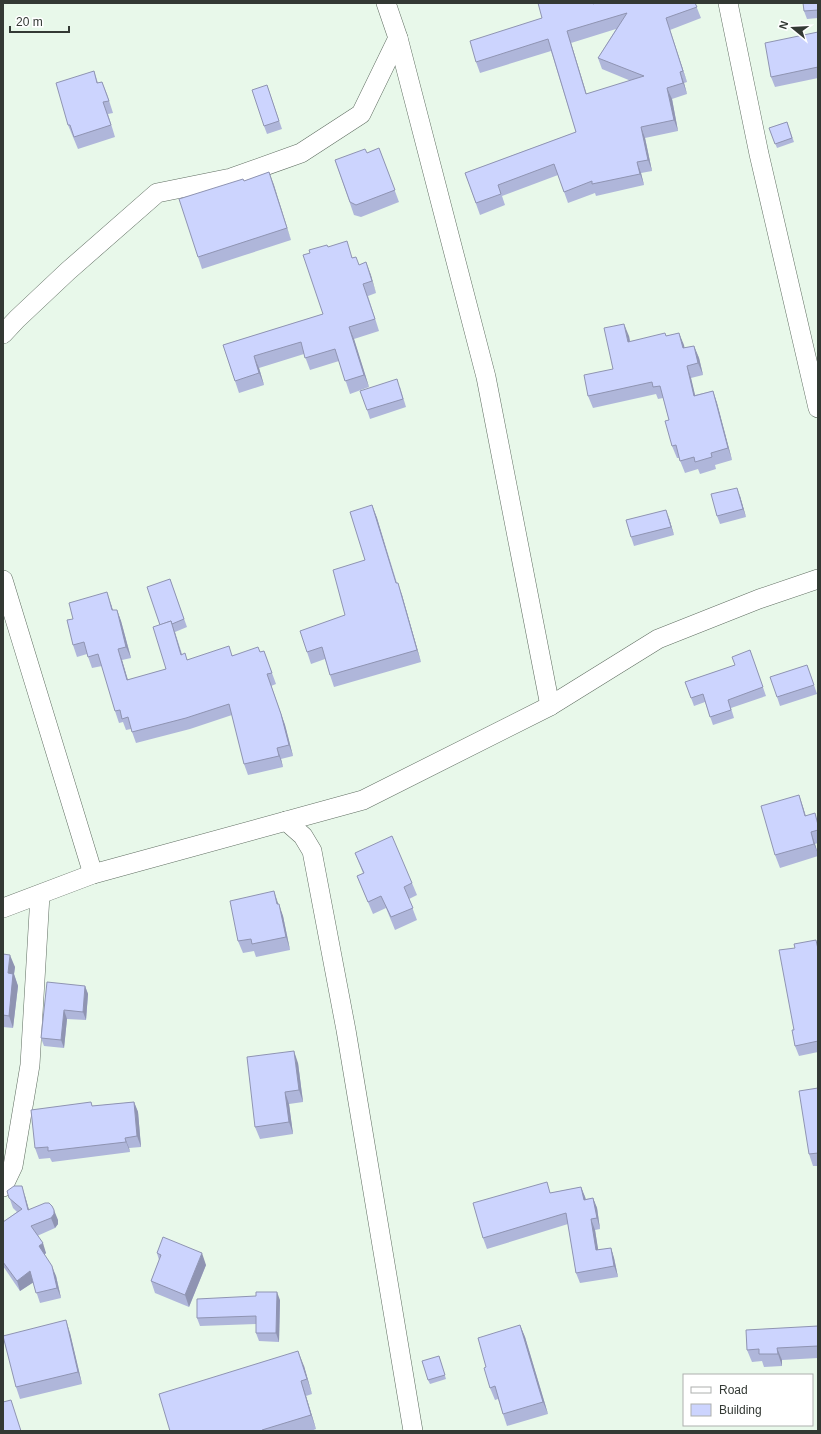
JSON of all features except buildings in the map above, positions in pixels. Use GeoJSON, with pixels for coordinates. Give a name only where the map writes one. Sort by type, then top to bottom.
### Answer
{"type":"FeatureCollection","features":[{"type":"Feature","properties":{"kind":"street"},"geometry":{"type":"LineString","coordinates":[[386,3],[398,38],[486,377],[550,706]]}},
{"type":"Feature","properties":{"kind":"street"},"geometry":{"type":"LineString","coordinates":[[728,3],[759,154],[818,408]]}},
{"type":"Feature","properties":{"kind":"street"},"geometry":{"type":"LineString","coordinates":[[3,334],[68,271],[157,193],[231,178],[301,153],[361,114],[398,38]]}},
{"type":"Feature","properties":{"kind":"street"},"geometry":{"type":"LineString","coordinates":[[3,908],[93,874],[363,800],[550,706],[658,639],[818,579]]}},
{"type":"Feature","properties":{"kind":"street"},"geometry":{"type":"LineString","coordinates":[[3,580],[93,874]]}},
{"type":"Feature","properties":{"kind":"street"},"geometry":{"type":"LineString","coordinates":[[286,821],[303,836],[312,851],[346,1030],[413,1431]]}},
{"type":"Feature","properties":{"kind":"street"},"geometry":{"type":"LineString","coordinates":[[3,1187],[13,1166],[30,1066],[40,895]]}}]}
